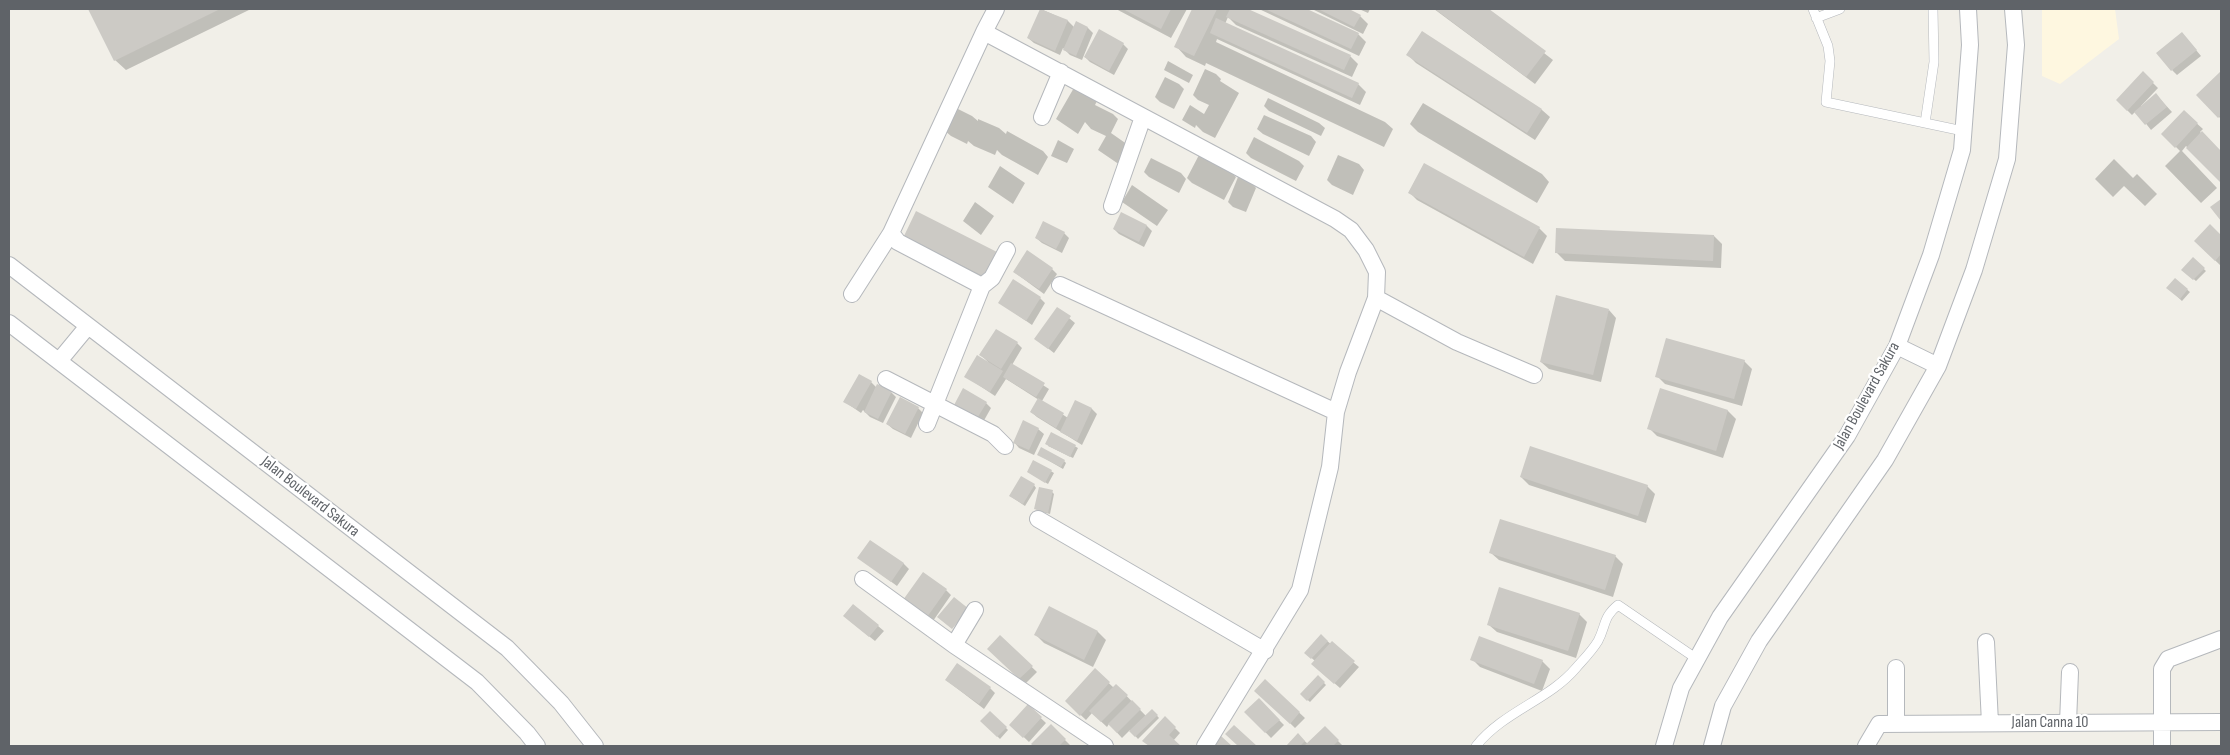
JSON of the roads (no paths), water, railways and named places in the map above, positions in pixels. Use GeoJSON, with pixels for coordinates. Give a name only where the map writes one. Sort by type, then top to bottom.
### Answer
{"type":"FeatureCollection","features":[{"type":"Feature","properties":{"kind":"street"},"geometry":{"type":"LineString","coordinates":[[852,294],[891,233],[996,9]]}},
{"type":"Feature","properties":{"kind":"street","name":"Jalan Boulevard Sakura"},"geometry":{"type":"LineString","coordinates":[[1664,746],[1681,688],[1720,617],[1847,436],[1897,346],[1931,255],[1962,150],[1970,44],[1968,9]]}},
{"type":"Feature","properties":{"kind":"street"},"geometry":{"type":"LineString","coordinates":[[1712,746],[1723,706],[1759,641],[1885,460],[1938,366],[1974,270],[2007,159],[2016,45],[2014,9]]}},
{"type":"Feature","properties":{"kind":"street"},"geometry":{"type":"LineString","coordinates":[[984,32],[1335,219],[1351,230],[1366,250],[1377,272],[1376,298],[1348,372],[1336,412],[1330,467],[1300,590],[1205,746]]}},
{"type":"Feature","properties":{"kind":"street"},"geometry":{"type":"LineString","coordinates":[[1042,117],[1062,72]]}},
{"type":"Feature","properties":{"kind":"street"},"geometry":{"type":"LineString","coordinates":[[1112,206],[1144,117]]}},
{"type":"Feature","properties":{"kind":"street"},"geometry":{"type":"LineString","coordinates":[[891,233],[898,242],[982,286]]}},
{"type":"Feature","properties":{"kind":"street"},"geometry":{"type":"LineString","coordinates":[[927,424],[982,286],[992,278],[1007,250]]}},
{"type":"Feature","properties":{"kind":"street","name":"Jalan Boulevard Sakura"},"geometry":{"type":"LineString","coordinates":[[9,265],[507,648],[561,703],[595,746]]}},
{"type":"Feature","properties":{"kind":"street"},"geometry":{"type":"LineString","coordinates":[[1060,285],[1336,412]]}},
{"type":"Feature","properties":{"kind":"street"},"geometry":{"type":"LineString","coordinates":[[1376,298],[1457,342],[1534,375]]}},
{"type":"Feature","properties":{"kind":"street"},"geometry":{"type":"LineString","coordinates":[[9,323],[477,682],[527,733],[537,746]]}},
{"type":"Feature","properties":{"kind":"street"},"geometry":{"type":"LineString","coordinates":[[59,361],[88,326]]}},
{"type":"Feature","properties":{"kind":"street"},"geometry":{"type":"LineString","coordinates":[[1897,346],[1938,366]]}},
{"type":"Feature","properties":{"kind":"street"},"geometry":{"type":"LineString","coordinates":[[886,379],[993,434],[1005,446]]}},
{"type":"Feature","properties":{"kind":"street"},"geometry":{"type":"LineString","coordinates":[[1038,520],[1264,650]]}},
{"type":"Feature","properties":{"kind":"street"},"geometry":{"type":"LineString","coordinates":[[863,580],[954,645],[1105,746]]}},
{"type":"Feature","properties":{"kind":"street"},"geometry":{"type":"LineString","coordinates":[[954,645],[975,610]]}},
{"type":"Feature","properties":{"kind":"street"},"geometry":{"type":"LineString","coordinates":[[2162,746],[2162,669],[2168,659],[2221,639]]}},
{"type":"Feature","properties":{"kind":"street"},"geometry":{"type":"LineString","coordinates":[[1986,642],[1990,724]]}},
{"type":"Feature","properties":{"kind":"street"},"geometry":{"type":"LineString","coordinates":[[1896,668],[1896,724]]}},
{"type":"Feature","properties":{"kind":"street"},"geometry":{"type":"LineString","coordinates":[[2068,723],[2070,672]]}},
{"type":"Feature","properties":{"kind":"street","name":"Jalan Canna 10"},"geometry":{"type":"LineString","coordinates":[[1866,746],[1879,724],[2221,722]]}},
{"type":"Feature","properties":{"kind":"lane"},"geometry":{"type":"LineString","coordinates":[[1840,9],[1815,13],[1828,46],[1830,61],[1826,102],[1963,131]]}},
{"type":"Feature","properties":{"kind":"lane"},"geometry":{"type":"LineString","coordinates":[[1925,123],[1934,62],[1933,9]]}},
{"type":"Feature","properties":{"kind":"lane"},"geometry":{"type":"LineString","coordinates":[[1476,746],[1484,735],[1512,713],[1544,694],[1575,670],[1598,641],[1608,613],[1618,605],[1697,659]]}}]}
